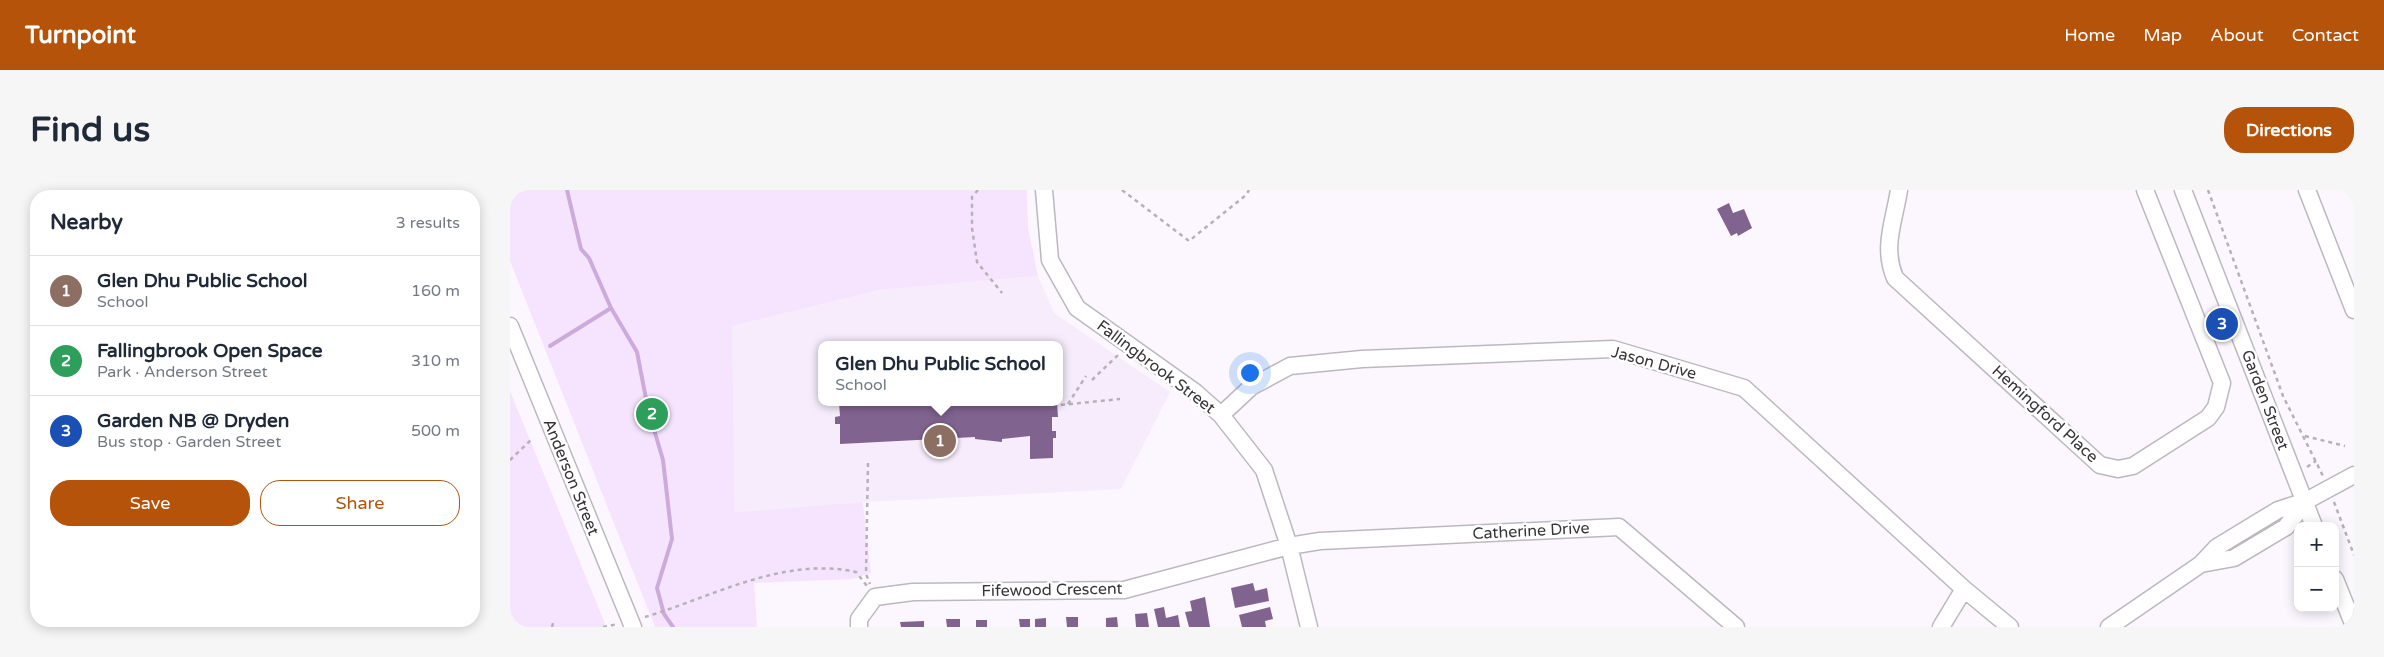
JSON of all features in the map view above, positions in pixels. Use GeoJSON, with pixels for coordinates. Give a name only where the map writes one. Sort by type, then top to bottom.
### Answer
{"type":"FeatureCollection","features":[{"type":"Feature","properties":{"kind":"street","name":"Fallingbrook Street"},"geometry":{"type":"LineString","coordinates":[[1044,190],[1050,260],[1077,308],[1195,392],[1221,415],[1264,470],[1289,546],[1309,627]]}},
{"type":"Feature","properties":{"kind":"street","name":"Hemingford Place"},"geometry":{"type":"LineString","coordinates":[[1899,190],[1888,240],[1888,262],[1895,278],[2100,465],[2118,469],[2133,466],[2208,418],[2216,406],[2222,383],[2145,190]]}},
{"type":"Feature","properties":{"kind":"street","name":"Garden Street"},"geometry":{"type":"LineString","coordinates":[[2183,190],[2313,522]]}},
{"type":"Feature","properties":{"kind":"street"},"geometry":{"type":"LineString","coordinates":[[2307,190],[2354,310]]}},
{"type":"Feature","properties":{"kind":"street","name":"Anderson Street"},"geometry":{"type":"LineString","coordinates":[[510,326],[633,627]]}},
{"type":"Feature","properties":{"kind":"street","name":"Jason Drive"},"geometry":{"type":"LineString","coordinates":[[1221,415],[1251,387],[1290,366],[1362,359],[1613,349],[1744,388],[1964,589],[2010,627]]}},
{"type":"Feature","properties":{"kind":"street"},"geometry":{"type":"LineString","coordinates":[[2109,627],[2201,564],[2217,547],[2278,510],[2306,501],[2354,474]]}},
{"type":"Feature","properties":{"kind":"street","name":"Catherine Drive"},"geometry":{"type":"LineString","coordinates":[[1289,546],[1320,541],[1619,527],[1736,627]]}},
{"type":"Feature","properties":{"kind":"street","name":"Fifewood Crescent"},"geometry":{"type":"LineString","coordinates":[[875,597],[913,592],[1124,590],[1289,546]]}},
{"type":"Feature","properties":{"kind":"street"},"geometry":{"type":"LineString","coordinates":[[1941,627],[1964,589]]}},
{"type":"Feature","properties":{"kind":"street"},"geometry":{"type":"LineString","coordinates":[[2339,589],[2354,626]]}},
{"type":"Feature","properties":{"kind":"street"},"geometry":{"type":"LineString","coordinates":[[859,627],[859,620],[875,597]]}},
{"type":"Feature","properties":{"kind":"path"},"geometry":{"type":"LineString","coordinates":[[978,190],[972,197],[972,228],[978,262],[1002,293]]}},
{"type":"Feature","properties":{"kind":"path"},"geometry":{"type":"LineString","coordinates":[[1122,190],[1189,241],[1246,195],[1249,190]]}},
{"type":"Feature","properties":{"kind":"path"},"geometry":{"type":"LineString","coordinates":[[2208,190],[2283,396],[2328,488],[2354,555]]}},
{"type":"Feature","properties":{"kind":"path"},"geometry":{"type":"LineString","coordinates":[[1092,380],[1129,345]]}},
{"type":"Feature","properties":{"kind":"path"},"geometry":{"type":"LineString","coordinates":[[1068,404],[1086,376]]}},
{"type":"Feature","properties":{"kind":"path"},"geometry":{"type":"LineString","coordinates":[[1063,405],[1120,399]]}},
{"type":"Feature","properties":{"kind":"path"},"geometry":{"type":"LineString","coordinates":[[2304,436],[2344,446]]}},
{"type":"Feature","properties":{"kind":"path"},"geometry":{"type":"LineString","coordinates":[[510,460],[532,439]]}},
{"type":"Feature","properties":{"kind":"path"},"geometry":{"type":"LineString","coordinates":[[868,463],[866,574],[875,597]]}},
{"type":"Feature","properties":{"kind":"path"},"geometry":{"type":"LineString","coordinates":[[653,615],[780,572],[836,567],[856,572],[875,597]]}},
{"type":"Feature","properties":{"kind":"path"},"geometry":{"type":"LineString","coordinates":[[552,627],[553,623]]}},
{"type":"Feature","properties":{"kind":"shaded area"},"geometry":{"type":"Polygon","coordinates":[[[510,190],[1027,190],[1028,228],[1038,276],[879,290],[732,326],[735,512],[863,502],[871,573],[853,579],[754,583],[757,627],[655,627],[510,261],[510,190]]]}},
{"type":"Feature","properties":{"kind":"shaded area"},"geometry":{"type":"Polygon","coordinates":[[[1038,276],[1054,313],[1170,392],[1121,489],[863,502],[735,512],[732,326],[879,290],[1038,276]]]}},
{"type":"Feature","properties":{"kind":"shaded area"},"geometry":{"type":"Polygon","coordinates":[[[510,391],[606,626],[607,627],[510,627],[510,391]]]}},
{"type":"Feature","properties":{"kind":"building"},"geometry":{"type":"Polygon","coordinates":[[[1729,203],[1733,213],[1744,209],[1752,228],[1738,236],[1737,233],[1731,236],[1717,209],[1729,203]]]}},
{"type":"Feature","properties":{"kind":"building"},"geometry":{"type":"Polygon","coordinates":[[[839,406],[1057,406],[1058,417],[1052,417],[1052,431],[1056,431],[1056,438],[1053,438],[1053,458],[1030,459],[1030,436],[1002,439],[1002,442],[975,439],[975,437],[840,444],[840,424],[835,424],[835,417],[840,416],[839,406]]]}},
{"type":"Feature","properties":{"kind":"building"},"geometry":{"type":"Polygon","coordinates":[[[1253,583],[1255,591],[1267,588],[1269,601],[1235,608],[1231,588],[1253,583]]]}},
{"type":"Feature","properties":{"kind":"building"},"geometry":{"type":"Polygon","coordinates":[[[1205,597],[1210,627],[1189,627],[1185,612],[1192,611],[1190,601],[1205,597]]]}},
{"type":"Feature","properties":{"kind":"building"},"geometry":{"type":"Polygon","coordinates":[[[1164,607],[1166,618],[1178,615],[1180,627],[1158,627],[1154,609],[1164,607]]]}},
{"type":"Feature","properties":{"kind":"building"},"geometry":{"type":"Polygon","coordinates":[[[1270,607],[1273,619],[1265,621],[1266,627],[1242,627],[1239,615],[1270,607]]]}},
{"type":"Feature","properties":{"kind":"building"},"geometry":{"type":"Polygon","coordinates":[[[1147,613],[1149,627],[1136,627],[1135,614],[1147,613]]]}},
{"type":"Feature","properties":{"kind":"building"},"geometry":{"type":"Polygon","coordinates":[[[1066,617],[1078,617],[1078,627],[1067,627],[1066,617]]]}},
{"type":"Feature","properties":{"kind":"building"},"geometry":{"type":"Polygon","coordinates":[[[1117,617],[1118,627],[1106,627],[1106,618],[1117,617]]]}},
{"type":"Feature","properties":{"kind":"building"},"geometry":{"type":"Polygon","coordinates":[[[1046,618],[1046,627],[1035,627],[1035,619],[1046,618]]]}},
{"type":"Feature","properties":{"kind":"building"},"geometry":{"type":"Polygon","coordinates":[[[946,619],[960,619],[960,627],[947,627],[946,619]]]}},
{"type":"Feature","properties":{"kind":"building"},"geometry":{"type":"Polygon","coordinates":[[[1019,619],[1030,619],[1030,627],[1020,627],[1019,619]]]}},
{"type":"Feature","properties":{"kind":"building"},"geometry":{"type":"Polygon","coordinates":[[[976,620],[987,620],[987,627],[976,627],[976,620]]]}},
{"type":"Feature","properties":{"kind":"building"},"geometry":{"type":"Polygon","coordinates":[[[924,621],[924,627],[901,627],[900,622],[924,621]]]}},
{"type":"Feature","properties":{"kind":"waterway"},"geometry":{"type":"LineString","coordinates":[[567,190],[581,249],[589,258],[611,308],[637,352],[648,409],[663,460],[672,539],[657,588],[664,614],[673,627]]}},
{"type":"Feature","properties":{"kind":"waterway"},"geometry":{"type":"LineString","coordinates":[[550,346],[611,308]]}},
{"type":"Feature","properties":{"kind":"place","name":"Garden NB @ Dryden"},"geometry":{"type":"Point","coordinates":[2222,324]}},
{"type":"Feature","properties":{"kind":"place","name":"Fallingbrook Open Space"},"geometry":{"type":"Point","coordinates":[652,414]}},
{"type":"Feature","properties":{"kind":"place","name":"Glen Dhu Public School"},"geometry":{"type":"Point","coordinates":[940,441]}}]}
